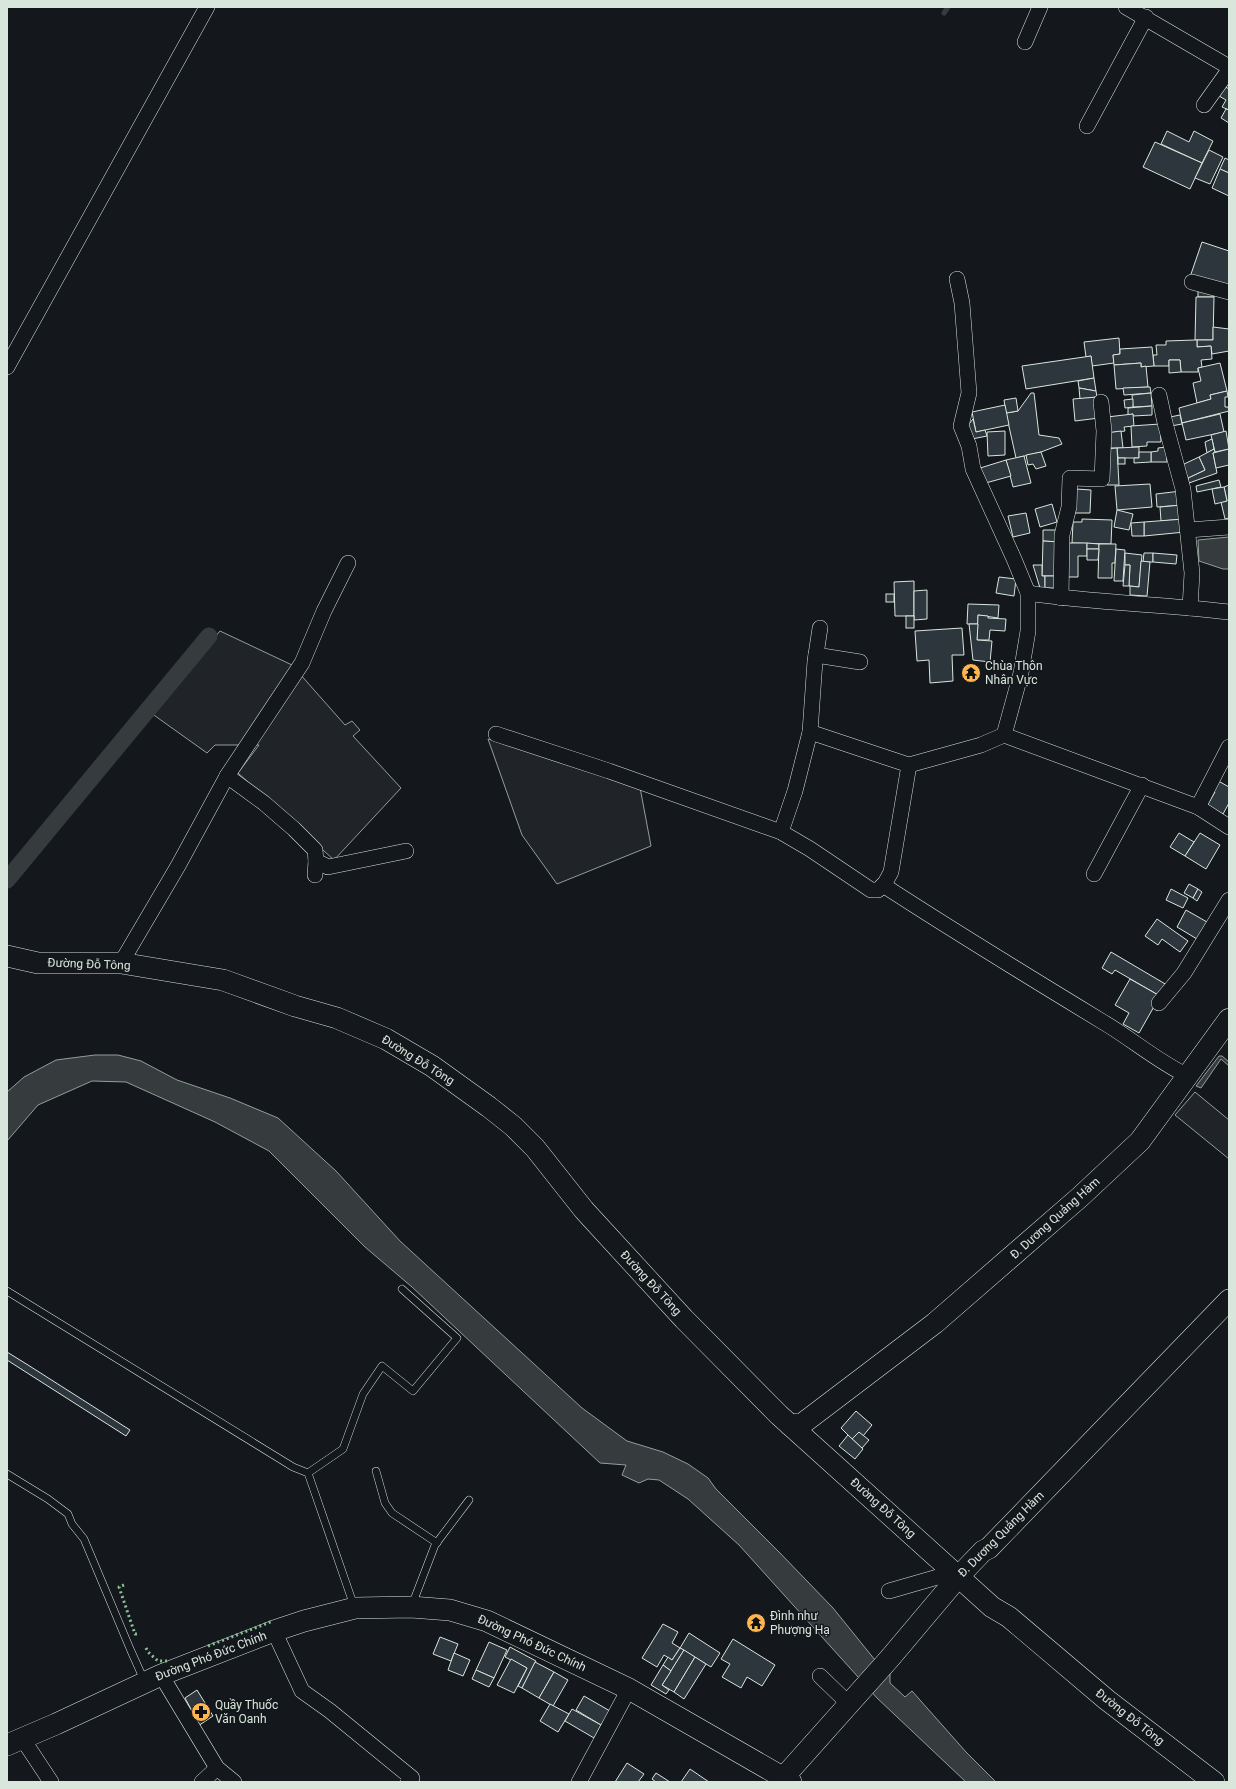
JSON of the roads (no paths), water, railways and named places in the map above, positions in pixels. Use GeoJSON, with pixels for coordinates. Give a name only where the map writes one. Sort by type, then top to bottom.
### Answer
{"type":"FeatureCollection","features":[{"type":"Feature","properties":{"kind":"main road","name":"Đường Đỗ Tông"},"geometry":{"type":"LineString","coordinates":[[7,956],[38,963],[120,963],[223,980],[294,1006],[337,1018],[386,1039],[432,1066],[489,1107],[535,1148],[584,1210],[684,1319],[790,1425],[992,1607],[1009,1617],[1107,1700],[1214,1782]]}},
{"type":"Feature","properties":{"kind":"main road","name":"Đ. Dương Quảng Hàm"},"geometry":{"type":"LineString","coordinates":[[790,1425],[802,1424],[936,1323],[1057,1217],[1140,1141],[1229,1019]]}},
{"type":"Feature","properties":{"kind":"main road","name":"Đ. Dương Quảng Hàm"},"geometry":{"type":"LineString","coordinates":[[787,1780],[851,1700],[890,1658],[957,1574],[983,1551],[989,1548],[1229,1300]]}},
{"type":"Feature","properties":{"kind":"main road","name":"Đường Phó Đức Chính"},"geometry":{"type":"LineString","coordinates":[[14,1742],[56,1724],[153,1678],[304,1621],[355,1608],[411,1607],[450,1610],[487,1621],[629,1689],[787,1780]]}},
{"type":"Feature","properties":{"kind":"street"},"geometry":{"type":"LineString","coordinates":[[7,367],[207,7]]}},
{"type":"Feature","properties":{"kind":"street"},"geometry":{"type":"LineString","coordinates":[[1025,42],[1040,7]]}},
{"type":"Feature","properties":{"kind":"street"},"geometry":{"type":"LineString","coordinates":[[1126,7],[1229,69],[1204,105]]}},
{"type":"Feature","properties":{"kind":"street"},"geometry":{"type":"LineString","coordinates":[[1087,126],[1146,18]]}},
{"type":"Feature","properties":{"kind":"street"},"geometry":{"type":"LineString","coordinates":[[957,279],[962,303],[969,393],[961,426],[969,446],[973,469],[1028,593],[1028,631],[1021,673],[1004,735]]}},
{"type":"Feature","properties":{"kind":"street"},"geometry":{"type":"LineString","coordinates":[[1192,282],[1229,292]]}},
{"type":"Feature","properties":{"kind":"street"},"geometry":{"type":"LineString","coordinates":[[1159,395],[1165,424],[1184,489],[1192,573],[1190,608]]}},
{"type":"Feature","properties":{"kind":"street"},"geometry":{"type":"LineString","coordinates":[[1061,598],[1062,535],[1069,507],[1070,478],[1102,479],[1104,431],[1100,402]]}},
{"type":"Feature","properties":{"kind":"street"},"geometry":{"type":"LineString","coordinates":[[1188,530],[1229,526]]}},
{"type":"Feature","properties":{"kind":"street"},"geometry":{"type":"LineString","coordinates":[[120,963],[178,866],[227,776],[302,663],[324,611],[348,563]]}},
{"type":"Feature","properties":{"kind":"street"},"geometry":{"type":"LineString","coordinates":[[1028,593],[1061,598],[1229,612]]}},
{"type":"Feature","properties":{"kind":"street"},"geometry":{"type":"LineString","coordinates":[[781,832],[795,791],[810,732],[816,655],[820,628]]}},
{"type":"Feature","properties":{"kind":"street"},"geometry":{"type":"LineString","coordinates":[[816,655],[860,662]]}},
{"type":"Feature","properties":{"kind":"street"},"geometry":{"type":"LineString","coordinates":[[810,732],[909,765],[981,745],[1004,735],[1198,807],[1229,828]]}},
{"type":"Feature","properties":{"kind":"street"},"geometry":{"type":"LineString","coordinates":[[496,734],[609,771],[781,832],[810,848],[871,890],[878,890],[891,872],[909,765]]}},
{"type":"Feature","properties":{"kind":"street"},"geometry":{"type":"LineString","coordinates":[[1198,807],[1229,747]]}},
{"type":"Feature","properties":{"kind":"street"},"geometry":{"type":"LineString","coordinates":[[227,776],[264,803],[294,829],[315,850],[316,868],[328,867],[406,851]]}},
{"type":"Feature","properties":{"kind":"street"},"geometry":{"type":"LineString","coordinates":[[1094,874],[1142,785]]}},
{"type":"Feature","properties":{"kind":"street"},"geometry":{"type":"LineString","coordinates":[[883,885],[960,935],[1120,1032],[1173,1068],[1188,1076]]}},
{"type":"Feature","properties":{"kind":"street"},"geometry":{"type":"LineString","coordinates":[[1159,1003],[1184,973],[1229,900]]}},
{"type":"Feature","properties":{"kind":"street"},"geometry":{"type":"LineString","coordinates":[[889,1591],[957,1574]]}},
{"type":"Feature","properties":{"kind":"street"},"geometry":{"type":"LineString","coordinates":[[274,1632],[302,1691],[330,1711],[412,1778],[408,1782]]}},
{"type":"Feature","properties":{"kind":"street"},"geometry":{"type":"LineString","coordinates":[[820,1676],[851,1700]]}},
{"type":"Feature","properties":{"kind":"street"},"geometry":{"type":"LineString","coordinates":[[153,1678],[217,1768],[234,1782]]}},
{"type":"Feature","properties":{"kind":"street"},"geometry":{"type":"LineString","coordinates":[[579,1782],[629,1689]]}},
{"type":"Feature","properties":{"kind":"street"},"geometry":{"type":"LineString","coordinates":[[14,1742],[51,1782]]}},
{"type":"Feature","properties":{"kind":"street"},"geometry":{"type":"LineString","coordinates":[[202,1782],[217,1768]]}},
{"type":"Feature","properties":{"kind":"lane"},"geometry":{"type":"LineString","coordinates":[[308,1473],[343,1449],[363,1394],[382,1366],[413,1391],[457,1338],[402,1289]]}},
{"type":"Feature","properties":{"kind":"lane"},"geometry":{"type":"LineString","coordinates":[[7,1291],[293,1467],[308,1473],[355,1608]]}},
{"type":"Feature","properties":{"kind":"lane"},"geometry":{"type":"LineString","coordinates":[[376,1471],[386,1503],[392,1513],[437,1543]]}},
{"type":"Feature","properties":{"kind":"lane"},"geometry":{"type":"LineString","coordinates":[[7,1474],[48,1499],[68,1514],[72,1524],[84,1539],[130,1652],[153,1678]]}},
{"type":"Feature","properties":{"kind":"lane"},"geometry":{"type":"LineString","coordinates":[[411,1607],[437,1543],[470,1500]]}},
{"type":"Feature","properties":{"kind":"waterway"},"geometry":{"type":"LineString","coordinates":[[944,13],[948,7]]}},
{"type":"Feature","properties":{"kind":"waterway"},"geometry":{"type":"LineString","coordinates":[[7,880],[209,636]]}},
{"type":"Feature","properties":{"kind":"place","name":"Chùa Thôn Nhân Vực"},"geometry":{"type":"Point","coordinates":[971,673]}},
{"type":"Feature","properties":{"kind":"place","name":"Đình như Phượng Hạ"},"geometry":{"type":"Point","coordinates":[756,1623]}},
{"type":"Feature","properties":{"kind":"place","name":"Quầy Thuốc Văn Oanh"},"geometry":{"type":"Point","coordinates":[201,1712]}}]}
